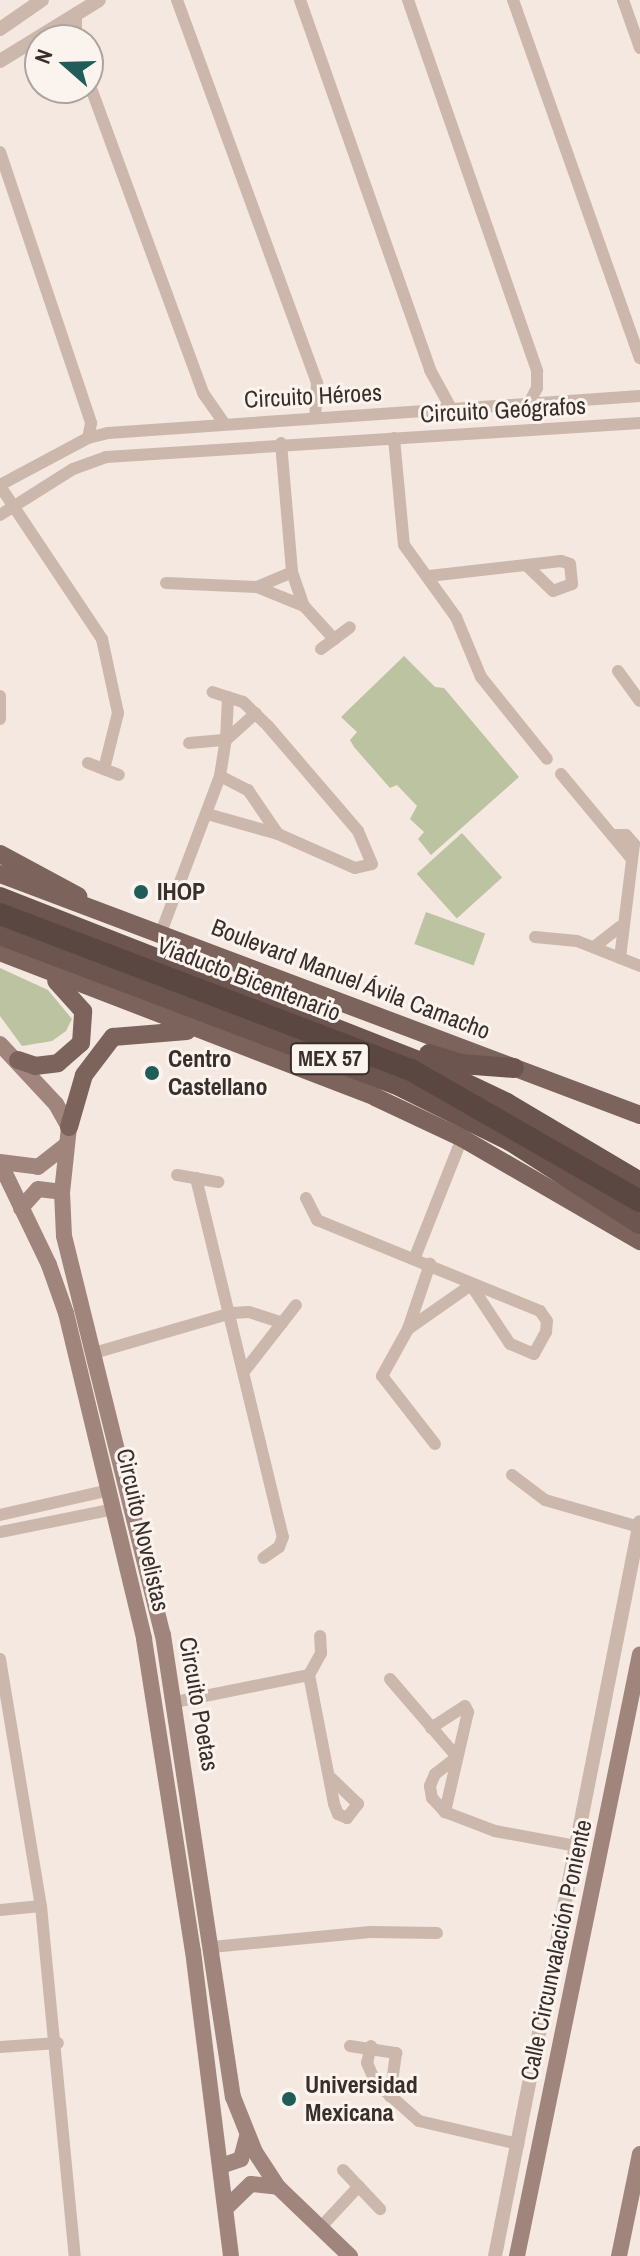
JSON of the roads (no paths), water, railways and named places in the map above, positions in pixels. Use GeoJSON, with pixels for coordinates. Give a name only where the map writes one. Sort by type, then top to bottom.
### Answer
{"type":"FeatureCollection","features":[{"type":"Feature","properties":{"kind":"highway","name":"Boulevard Manuel Ávila Camacho"},"geometry":{"type":"LineString","coordinates":[[0,897],[303,1013],[507,1103],[640,1182]]}},
{"type":"Feature","properties":{"kind":"highway","name":"Viaducto Bicentenario"},"geometry":{"type":"LineString","coordinates":[[0,914],[411,1070],[640,1201]]}},
{"type":"Feature","properties":{"kind":"highway","name":"MEX 57"},"geometry":{"type":"LineString","coordinates":[[0,935],[395,1084],[510,1141],[640,1224]]}},
{"type":"Feature","properties":{"kind":"highway"},"geometry":{"type":"LineString","coordinates":[[303,1013],[461,1064],[514,1068]]}},
{"type":"Feature","properties":{"kind":"main road"},"geometry":{"type":"LineString","coordinates":[[0,854],[50,877],[107,915]]}},
{"type":"Feature","properties":{"kind":"main road","name":"Boulevard Manuel Ávila Camacho"},"geometry":{"type":"LineString","coordinates":[[0,874],[640,1115]]}},
{"type":"Feature","properties":{"kind":"main road"},"geometry":{"type":"LineString","coordinates":[[0,952],[197,1031],[375,1097],[462,1138],[640,1241]]}},
{"type":"Feature","properties":{"kind":"main road"},"geometry":{"type":"LineString","coordinates":[[18,1060],[35,1066],[58,1063],[76,1051],[85,1033],[77,1000],[37,968]]}},
{"type":"Feature","properties":{"kind":"main road"},"geometry":{"type":"LineString","coordinates":[[0,1162],[38,1167],[68,1136],[84,1075],[113,1037],[197,1031]]}},
{"type":"Feature","properties":{"kind":"main road"},"geometry":{"type":"LineString","coordinates":[[0,1044],[18,1060],[68,1136]]}},
{"type":"Feature","properties":{"kind":"main road","name":"Circuito Poetas"},"geometry":{"type":"LineString","coordinates":[[68,1136],[62,1192],[69,1261],[133,1497],[175,1702],[228,2071],[247,2136],[278,2187],[350,2256]]}},
{"type":"Feature","properties":{"kind":"main road","name":"Circuito Novelistas"},"geometry":{"type":"LineString","coordinates":[[0,1162],[66,1313],[144,1639],[227,2207],[231,2256]]}},
{"type":"Feature","properties":{"kind":"main road"},"geometry":{"type":"LineString","coordinates":[[21,1208],[38,1189],[62,1192]]}},
{"type":"Feature","properties":{"kind":"main road","name":"Calle Circunvalación Poniente"},"geometry":{"type":"LineString","coordinates":[[517,2256],[640,1654]]}},
{"type":"Feature","properties":{"kind":"main road"},"geometry":{"type":"LineString","coordinates":[[221,2166],[241,2159],[247,2136]]}},
{"type":"Feature","properties":{"kind":"main road"},"geometry":{"type":"LineString","coordinates":[[619,2256],[640,2154]]}},
{"type":"Feature","properties":{"kind":"main road"},"geometry":{"type":"LineString","coordinates":[[227,2207],[251,2184],[278,2187]]}},
{"type":"Feature","properties":{"kind":"street"},"geometry":{"type":"LineString","coordinates":[[0,29],[42,0]]}},
{"type":"Feature","properties":{"kind":"street"},"geometry":{"type":"LineString","coordinates":[[0,61],[99,0]]}},
{"type":"Feature","properties":{"kind":"street"},"geometry":{"type":"LineString","coordinates":[[177,0],[317,383],[315,418]]}},
{"type":"Feature","properties":{"kind":"street"},"geometry":{"type":"LineString","coordinates":[[300,0],[430,370],[452,410]]}},
{"type":"Feature","properties":{"kind":"street"},"geometry":{"type":"LineString","coordinates":[[408,0],[537,371],[537,388],[528,405]]}},
{"type":"Feature","properties":{"kind":"street"},"geometry":{"type":"LineString","coordinates":[[513,0],[640,358]]}},
{"type":"Feature","properties":{"kind":"street"},"geometry":{"type":"LineString","coordinates":[[623,0],[640,48]]}},
{"type":"Feature","properties":{"kind":"street"},"geometry":{"type":"LineString","coordinates":[[76,13],[76,24]]}},
{"type":"Feature","properties":{"kind":"street"},"geometry":{"type":"LineString","coordinates":[[97,104],[203,393],[223,422]]}},
{"type":"Feature","properties":{"kind":"street"},"geometry":{"type":"LineString","coordinates":[[0,152],[91,423],[88,438]]}},
{"type":"Feature","properties":{"kind":"street","name":"Circuito Héroes"},"geometry":{"type":"LineString","coordinates":[[0,486],[88,438],[223,422],[640,396]]}},
{"type":"Feature","properties":{"kind":"street","name":"Circuito Geógrafos"},"geometry":{"type":"LineString","coordinates":[[6,511],[73,469],[106,457],[281,443],[640,423]]}},
{"type":"Feature","properties":{"kind":"street"},"geometry":{"type":"LineString","coordinates":[[394,438],[404,545],[456,617],[481,677],[547,759]]}},
{"type":"Feature","properties":{"kind":"street"},"geometry":{"type":"LineString","coordinates":[[281,443],[292,572],[304,606],[334,639]]}},
{"type":"Feature","properties":{"kind":"street"},"geometry":{"type":"LineString","coordinates":[[0,486],[6,511],[86,612],[111,664],[118,713],[104,769]]}},
{"type":"Feature","properties":{"kind":"street"},"geometry":{"type":"LineString","coordinates":[[429,576],[528,567],[570,564],[575,574],[564,591],[553,591],[528,567]]}},
{"type":"Feature","properties":{"kind":"street"},"geometry":{"type":"LineString","coordinates":[[257,587],[292,572]]}},
{"type":"Feature","properties":{"kind":"street"},"geometry":{"type":"LineString","coordinates":[[166,583],[257,587],[304,606]]}},
{"type":"Feature","properties":{"kind":"street"},"geometry":{"type":"LineString","coordinates":[[321,649],[350,627]]}},
{"type":"Feature","properties":{"kind":"street"},"geometry":{"type":"LineString","coordinates":[[618,671],[636,683],[640,701]]}},
{"type":"Feature","properties":{"kind":"street"},"geometry":{"type":"LineString","coordinates":[[207,814],[278,834],[355,868],[372,864],[358,831],[256,713],[213,692]]}},
{"type":"Feature","properties":{"kind":"street"},"geometry":{"type":"LineString","coordinates":[[0,696],[0,719]]}},
{"type":"Feature","properties":{"kind":"street"},"geometry":{"type":"LineString","coordinates":[[160,935],[220,776],[228,697]]}},
{"type":"Feature","properties":{"kind":"street"},"geometry":{"type":"LineString","coordinates":[[189,743],[226,740],[256,713]]}},
{"type":"Feature","properties":{"kind":"street"},"geometry":{"type":"LineString","coordinates":[[88,763],[119,775]]}},
{"type":"Feature","properties":{"kind":"street"},"geometry":{"type":"LineString","coordinates":[[561,774],[631,858]]}},
{"type":"Feature","properties":{"kind":"street"},"geometry":{"type":"LineString","coordinates":[[220,776],[248,790],[278,834]]}},
{"type":"Feature","properties":{"kind":"street"},"geometry":{"type":"LineString","coordinates":[[612,835],[632,838],[620,927],[620,958]]}},
{"type":"Feature","properties":{"kind":"street"},"geometry":{"type":"LineString","coordinates":[[594,947],[620,927]]}},
{"type":"Feature","properties":{"kind":"street"},"geometry":{"type":"LineString","coordinates":[[535,937],[594,947],[640,966]]}},
{"type":"Feature","properties":{"kind":"street"},"geometry":{"type":"LineString","coordinates":[[415,1257],[462,1138]]}},
{"type":"Feature","properties":{"kind":"street"},"geometry":{"type":"LineString","coordinates":[[177,1175],[218,1182]]}},
{"type":"Feature","properties":{"kind":"street"},"geometry":{"type":"LineString","coordinates":[[196,1178],[246,1369],[283,1537],[279,1547],[263,1558]]}},
{"type":"Feature","properties":{"kind":"street"},"geometry":{"type":"LineString","coordinates":[[306,1198],[317,1220],[415,1257],[471,1285],[540,1311],[547,1321],[546,1332],[534,1354],[510,1344],[471,1285]]}},
{"type":"Feature","properties":{"kind":"street"},"geometry":{"type":"LineString","coordinates":[[430,1264],[408,1329],[382,1376],[435,1444]]}},
{"type":"Feature","properties":{"kind":"street"},"geometry":{"type":"LineString","coordinates":[[408,1329],[471,1285]]}},
{"type":"Feature","properties":{"kind":"street"},"geometry":{"type":"LineString","coordinates":[[246,1369],[296,1305]]}},
{"type":"Feature","properties":{"kind":"street"},"geometry":{"type":"LineString","coordinates":[[94,1353],[232,1313],[258,1314],[282,1323]]}},
{"type":"Feature","properties":{"kind":"street"},"geometry":{"type":"LineString","coordinates":[[495,2256],[640,1525],[545,1500],[512,1475]]}},
{"type":"Feature","properties":{"kind":"street"},"geometry":{"type":"LineString","coordinates":[[0,1515],[110,1490]]}},
{"type":"Feature","properties":{"kind":"street"},"geometry":{"type":"LineString","coordinates":[[0,1532],[114,1509]]}},
{"type":"Feature","properties":{"kind":"street"},"geometry":{"type":"LineString","coordinates":[[320,1636],[313,1670],[331,1778],[338,1814],[347,1818],[358,1804],[331,1778]]}},
{"type":"Feature","properties":{"kind":"street"},"geometry":{"type":"LineString","coordinates":[[0,1659],[41,1906],[58,2043],[75,2256]]}},
{"type":"Feature","properties":{"kind":"street"},"geometry":{"type":"LineString","coordinates":[[175,1702],[313,1670]]}},
{"type":"Feature","properties":{"kind":"street"},"geometry":{"type":"LineString","coordinates":[[390,1679],[457,1757]]}},
{"type":"Feature","properties":{"kind":"street"},"geometry":{"type":"LineString","coordinates":[[431,1728],[465,1706],[445,1812]]}},
{"type":"Feature","properties":{"kind":"street"},"geometry":{"type":"LineString","coordinates":[[457,1757],[435,1774],[430,1786],[432,1798],[445,1812],[495,1831],[576,1846]]}},
{"type":"Feature","properties":{"kind":"street"},"geometry":{"type":"LineString","coordinates":[[586,1797],[611,1801]]}},
{"type":"Feature","properties":{"kind":"street"},"geometry":{"type":"LineString","coordinates":[[0,1910],[41,1906]]}},
{"type":"Feature","properties":{"kind":"street"},"geometry":{"type":"LineString","coordinates":[[212,1947],[370,1932],[437,1933]]}},
{"type":"Feature","properties":{"kind":"street"},"geometry":{"type":"LineString","coordinates":[[0,2047],[58,2043]]}},
{"type":"Feature","properties":{"kind":"street"},"geometry":{"type":"LineString","coordinates":[[350,2046],[371,2046],[396,2053],[390,2097]]}},
{"type":"Feature","properties":{"kind":"street"},"geometry":{"type":"LineString","coordinates":[[371,2046],[370,2072],[390,2097],[419,2121],[518,2144]]}},
{"type":"Feature","properties":{"kind":"street"},"geometry":{"type":"LineString","coordinates":[[343,2170],[380,2209]]}},
{"type":"Feature","properties":{"kind":"street"},"geometry":{"type":"LineString","coordinates":[[320,2228],[359,2186]]}},
{"type":"Feature","properties":{"kind":"place","name":"IHOP"},"geometry":{"type":"Point","coordinates":[141,892]}},
{"type":"Feature","properties":{"kind":"place","name":"Centro Castellano"},"geometry":{"type":"Point","coordinates":[152,1073]}},
{"type":"Feature","properties":{"kind":"place","name":"Universidad Mexicana"},"geometry":{"type":"Point","coordinates":[289,2099]}}]}
